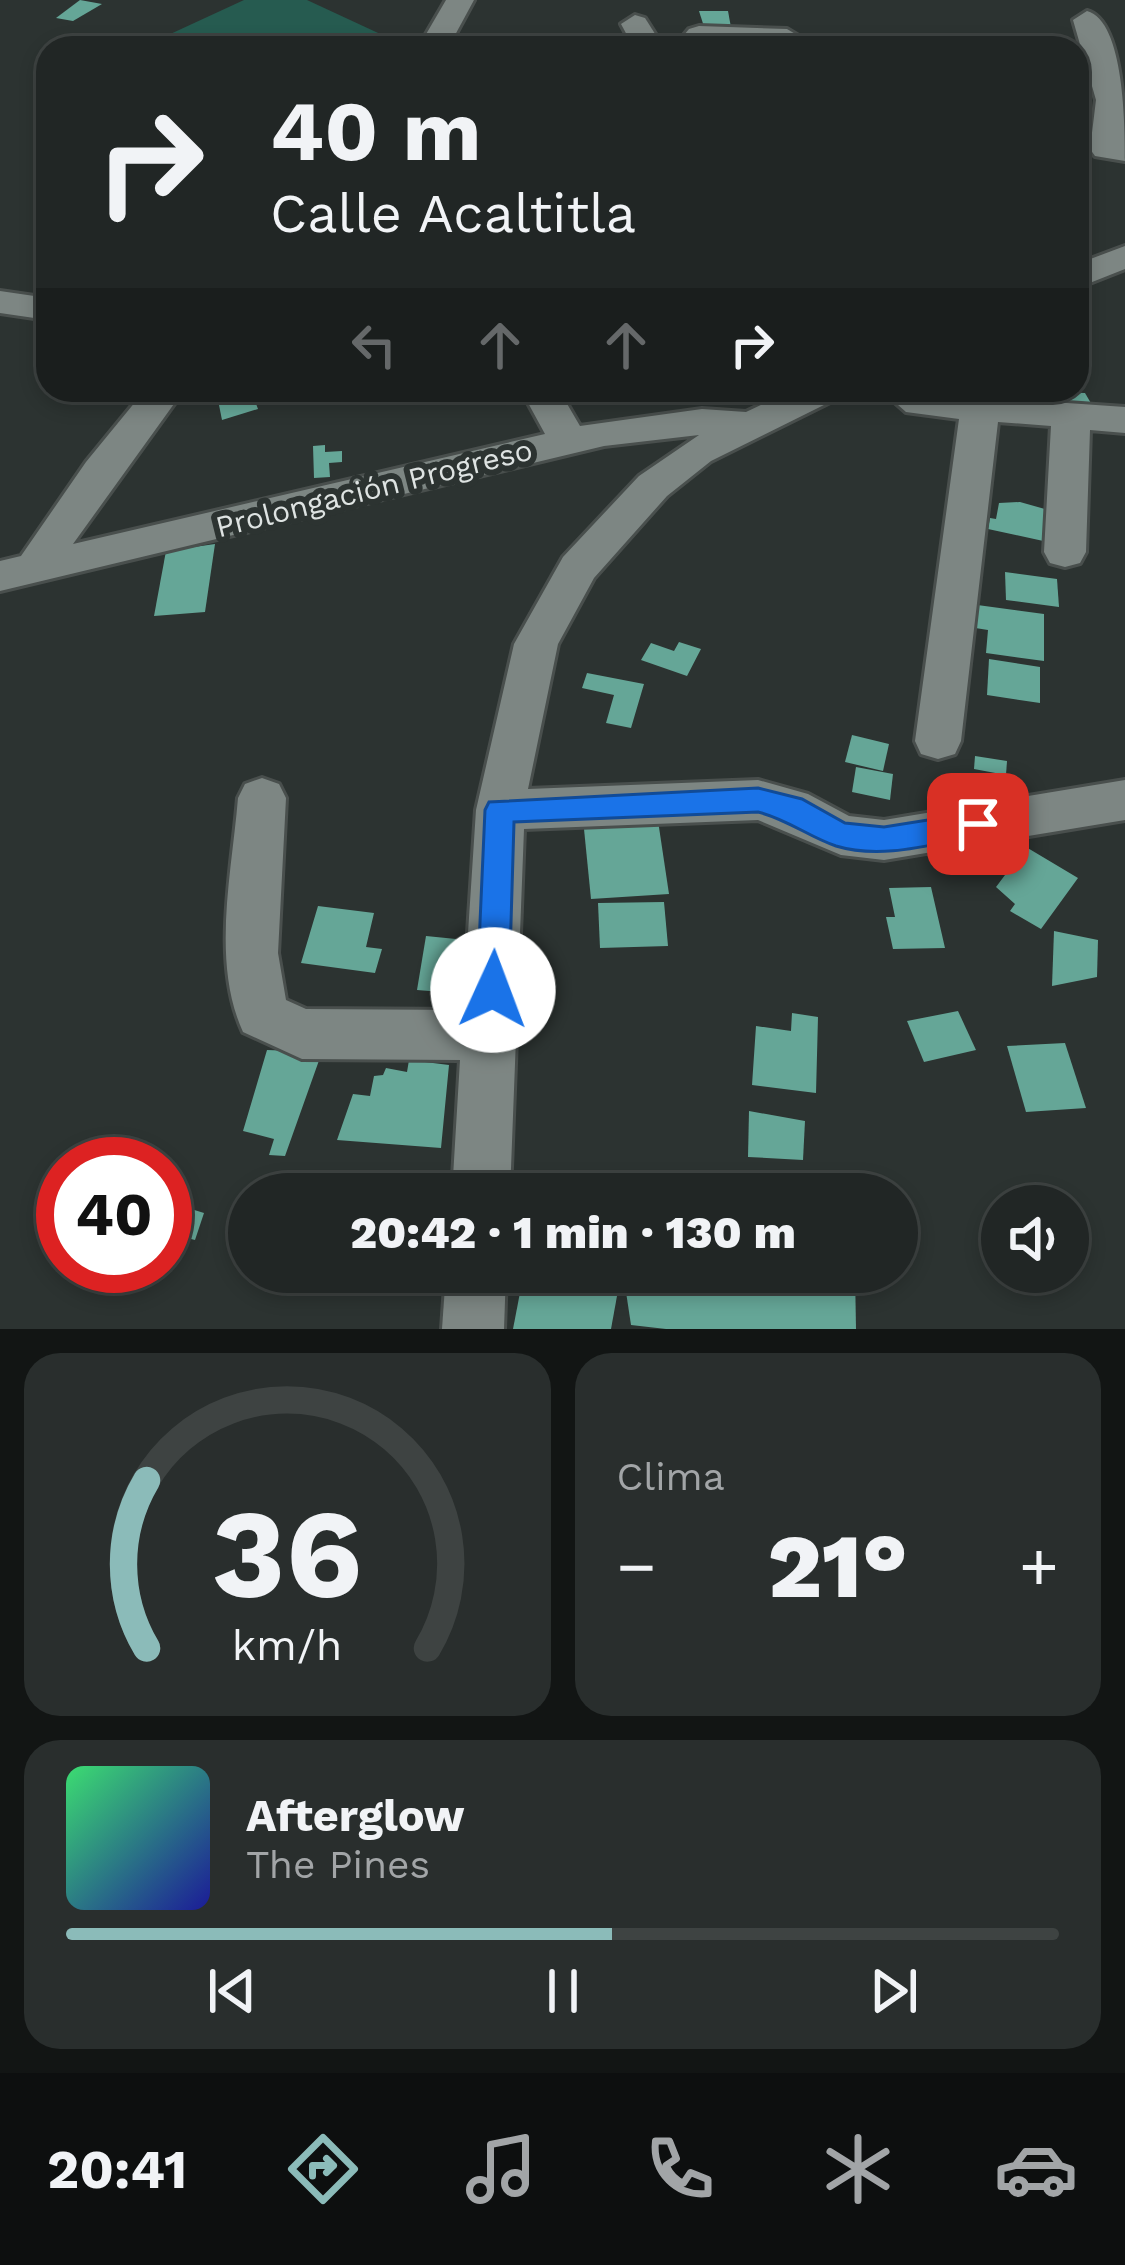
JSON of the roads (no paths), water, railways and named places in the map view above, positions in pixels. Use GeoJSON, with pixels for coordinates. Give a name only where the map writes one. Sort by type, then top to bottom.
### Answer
{"type":"FeatureCollection","features":[{"type":"Feature","properties":{"kind":"street"},"geometry":{"type":"LineString","coordinates":[[440,36],[460,0]]}},
{"type":"Feature","properties":{"kind":"street"},"geometry":{"type":"LineString","coordinates":[[786,36],[794,0]]}},
{"type":"Feature","properties":{"kind":"street"},"geometry":{"type":"LineString","coordinates":[[1087,20],[1111,83],[1114,131],[1103,149]]}},
{"type":"Feature","properties":{"kind":"street"},"geometry":{"type":"LineString","coordinates":[[699,35],[710,36]]}},
{"type":"Feature","properties":{"kind":"street"},"geometry":{"type":"LineString","coordinates":[[1089,272],[1125,256]]}},
{"type":"Feature","properties":{"kind":"street"},"geometry":{"type":"LineString","coordinates":[[0,302],[36,307]]}},
{"type":"Feature","properties":{"kind":"street"},"geometry":{"type":"LineString","coordinates":[[17,573],[155,402]]}},
{"type":"Feature","properties":{"kind":"street"},"geometry":{"type":"LineString","coordinates":[[547,402],[569,441]]}},
{"type":"Feature","properties":{"kind":"street"},"geometry":{"type":"LineString","coordinates":[[482,1173],[500,810],[525,679],[554,604],[578,568],[677,465],[798,402]]}},
{"type":"Feature","properties":{"kind":"street"},"geometry":{"type":"LineString","coordinates":[[918,402],[1125,420]]}},
{"type":"Feature","properties":{"kind":"street"},"geometry":{"type":"LineString","coordinates":[[938,741],[980,407]]}},
{"type":"Feature","properties":{"kind":"street"},"geometry":{"type":"LineString","coordinates":[[1066,552],[1071,416]]}},
{"type":"Feature","properties":{"kind":"street","name":"Prolongación Progreso"},"geometry":{"type":"LineString","coordinates":[[17,573],[569,441],[670,424],[751,425]]}},
{"type":"Feature","properties":{"kind":"street"},"geometry":{"type":"LineString","coordinates":[[262,798],[251,953],[254,991],[262,1015],[302,1034],[491,1035]]}},
{"type":"Feature","properties":{"kind":"street"},"geometry":{"type":"LineString","coordinates":[[500,810],[758,800],[791,808],[841,835],[884,840],[1123,804]]}},
{"type":"Feature","properties":{"kind":"street"},"geometry":{"type":"LineString","coordinates":[[473,1329],[475,1293]]}}]}
